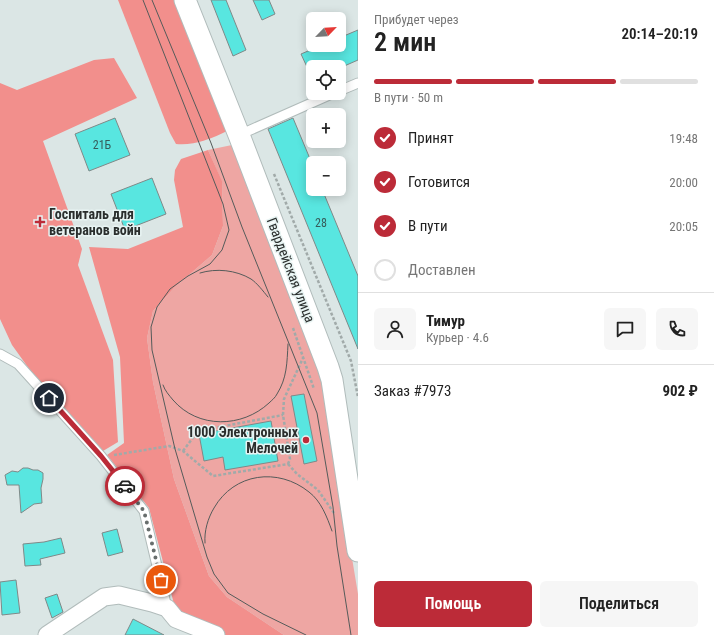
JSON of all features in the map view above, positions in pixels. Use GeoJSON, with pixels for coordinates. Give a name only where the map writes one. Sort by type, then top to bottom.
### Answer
{"type":"FeatureCollection","features":[{"type":"Feature","properties":{"kind":"street","name":"Гвардейская улица"},"geometry":{"type":"LineString","coordinates":[[185,0],[239,135],[332,380],[358,552]]}},
{"type":"Feature","properties":{"kind":"street"},"geometry":{"type":"LineString","coordinates":[[47,635],[104,597],[119,595],[167,608],[176,619],[216,635]]}},
{"type":"Feature","properties":{"kind":"lane"},"geometry":{"type":"LineString","coordinates":[[346,88],[358,83]]}},
{"type":"Feature","properties":{"kind":"lane"},"geometry":{"type":"LineString","coordinates":[[239,135],[318,100]]}},
{"type":"Feature","properties":{"kind":"lane"},"geometry":{"type":"LineString","coordinates":[[0,354],[18,364],[101,456],[144,511],[167,608]]}},
{"type":"Feature","properties":{"kind":"path"},"geometry":{"type":"LineString","coordinates":[[273,171],[351,361],[358,397]]}},
{"type":"Feature","properties":{"kind":"path"},"geometry":{"type":"LineString","coordinates":[[288,464],[290,459],[283,415],[284,400],[303,358]]}},
{"type":"Feature","properties":{"kind":"path"},"geometry":{"type":"LineString","coordinates":[[183,451],[198,430],[283,415]]}},
{"type":"Feature","properties":{"kind":"path"},"geometry":{"type":"LineString","coordinates":[[112,455],[170,446],[183,451],[213,476],[288,464]]}},
{"type":"Feature","properties":{"kind":"path"},"geometry":{"type":"LineString","coordinates":[[288,464],[297,474],[318,490],[334,513],[339,517]]}},
{"type":"Feature","properties":{"kind":"shaded area"},"geometry":{"type":"Polygon","coordinates":[[[118,0],[177,0],[227,131],[202,141],[189,144],[176,144],[170,133],[118,0]]]}},
{"type":"Feature","properties":{"kind":"shaded area","name":"Госпиталь для ветеранов войн"},"geometry":{"type":"Polygon","coordinates":[[[114,58],[137,98],[43,141],[82,249],[78,265],[113,360],[118,442],[103,451],[30,370],[12,345],[0,319],[0,83],[17,90],[94,60],[114,58]]]}},
{"type":"Feature","properties":{"kind":"shaded area"},"geometry":{"type":"Polygon","coordinates":[[[232,145],[322,378],[358,594],[358,635],[284,635],[227,597],[209,576],[174,479],[153,382],[147,338],[153,311],[175,287],[212,255],[223,226],[222,182],[208,150],[232,145]]]}},
{"type":"Feature","properties":{"kind":"shaded area"},"geometry":{"type":"Polygon","coordinates":[[[208,150],[222,181],[223,226],[212,255],[175,287],[153,311],[147,338],[153,382],[174,479],[209,576],[227,597],[284,635],[225,635],[182,612],[174,604],[149,508],[107,455],[124,443],[120,357],[89,247],[128,249],[183,227],[174,180],[175,170],[181,159],[208,150]]]}},
{"type":"Feature","properties":{"kind":"building"},"geometry":{"type":"Polygon","coordinates":[[[211,0],[226,0],[246,50],[233,56],[211,0]]]}},
{"type":"Feature","properties":{"kind":"building"},"geometry":{"type":"Polygon","coordinates":[[[253,0],[269,0],[275,14],[262,20],[253,0]]]}},
{"type":"Feature","properties":{"kind":"building"},"geometry":{"type":"Polygon","coordinates":[[[358,30],[358,60],[346,65],[346,60],[306,60],[306,65],[301,54],[306,52],[346,52],[346,35],[358,30]]]}},
{"type":"Feature","properties":{"kind":"building"},"geometry":{"type":"Polygon","coordinates":[[[115,118],[130,155],[89,171],[75,134],[115,118]]]}},
{"type":"Feature","properties":{"kind":"building"},"geometry":{"type":"Polygon","coordinates":[[[293,118],[309,156],[306,156],[306,196],[325,196],[358,276],[358,349],[268,129],[293,118]]]}},
{"type":"Feature","properties":{"kind":"building"},"geometry":{"type":"Polygon","coordinates":[[[152,178],[166,214],[125,230],[111,194],[152,178]]]}},
{"type":"Feature","properties":{"kind":"building","name":"1000 Электронных Мелочей"},"geometry":{"type":"Polygon","coordinates":[[[304,394],[317,461],[304,464],[291,396],[304,394]]]}},
{"type":"Feature","properties":{"kind":"building"},"geometry":{"type":"Polygon","coordinates":[[[271,421],[278,461],[225,470],[223,457],[204,461],[199,434],[271,421]]]}},
{"type":"Feature","properties":{"kind":"building"},"geometry":{"type":"Polygon","coordinates":[[[23,468],[38,470],[43,473],[41,488],[42,503],[34,504],[21,513],[19,485],[7,485],[5,475],[12,471],[18,472],[23,468]]]}},
{"type":"Feature","properties":{"kind":"building"},"geometry":{"type":"Polygon","coordinates":[[[117,529],[123,552],[108,556],[102,533],[117,529]]]}},
{"type":"Feature","properties":{"kind":"building"},"geometry":{"type":"Polygon","coordinates":[[[61,538],[65,553],[40,559],[41,565],[25,566],[23,544],[44,542],[61,538]]]}},
{"type":"Feature","properties":{"kind":"building"},"geometry":{"type":"Polygon","coordinates":[[[16,580],[20,613],[2,615],[0,582],[16,580]]]}},
{"type":"Feature","properties":{"kind":"building"},"geometry":{"type":"Polygon","coordinates":[[[57,594],[63,612],[52,618],[45,598],[57,594]]]}},
{"type":"Feature","properties":{"kind":"building"},"geometry":{"type":"Polygon","coordinates":[[[133,619],[164,635],[125,635],[133,619]]]}},
{"type":"Feature","properties":{"kind":"tram line"},"geometry":{"type":"LineString","coordinates":[[143,0],[223,204],[229,230],[222,250],[210,264],[188,276],[170,289],[157,307],[151,327],[152,350],[175,449],[207,557],[214,574],[228,593],[263,614],[306,635]]}},
{"type":"Feature","properties":{"kind":"tram line"},"geometry":{"type":"LineString","coordinates":[[152,0],[211,143],[242,227],[317,413],[333,507],[337,546],[351,635]]}},
{"type":"Feature","properties":{"kind":"tram line"},"geometry":{"type":"LineString","coordinates":[[200,273],[219,270],[245,276],[260,287],[268,297]]}},
{"type":"Feature","properties":{"kind":"tram line"},"geometry":{"type":"LineString","coordinates":[[163,385],[173,400],[183,409],[195,416],[220,422],[233,421],[246,417],[269,403],[276,395],[285,376],[288,344]]}},
{"type":"Feature","properties":{"kind":"tram line"},"geometry":{"type":"LineString","coordinates":[[205,543],[208,520],[214,508],[223,496],[233,487],[245,481],[257,478],[271,477],[284,479],[297,484],[309,492],[317,500],[326,515],[332,531]]}},
{"type":"Feature","properties":{"kind":"way so far"},"geometry":{"type":"LineString","coordinates":[[125,486],[144,511],[161,580]]}},
{"type":"Feature","properties":{"kind":"place","name":"Госпиталь для ветеранов войн"},"geometry":{"type":"Point","coordinates":[40,222]}},
{"type":"Feature","properties":{"kind":"place","name":"1000 Электронных Мелочей"},"geometry":{"type":"Point","coordinates":[306,440]}},
{"type":"Feature","properties":{"kind":"route"},"geometry":{"type":"LineString","coordinates":[[49,398],[101,456],[125,486]]}}]}
